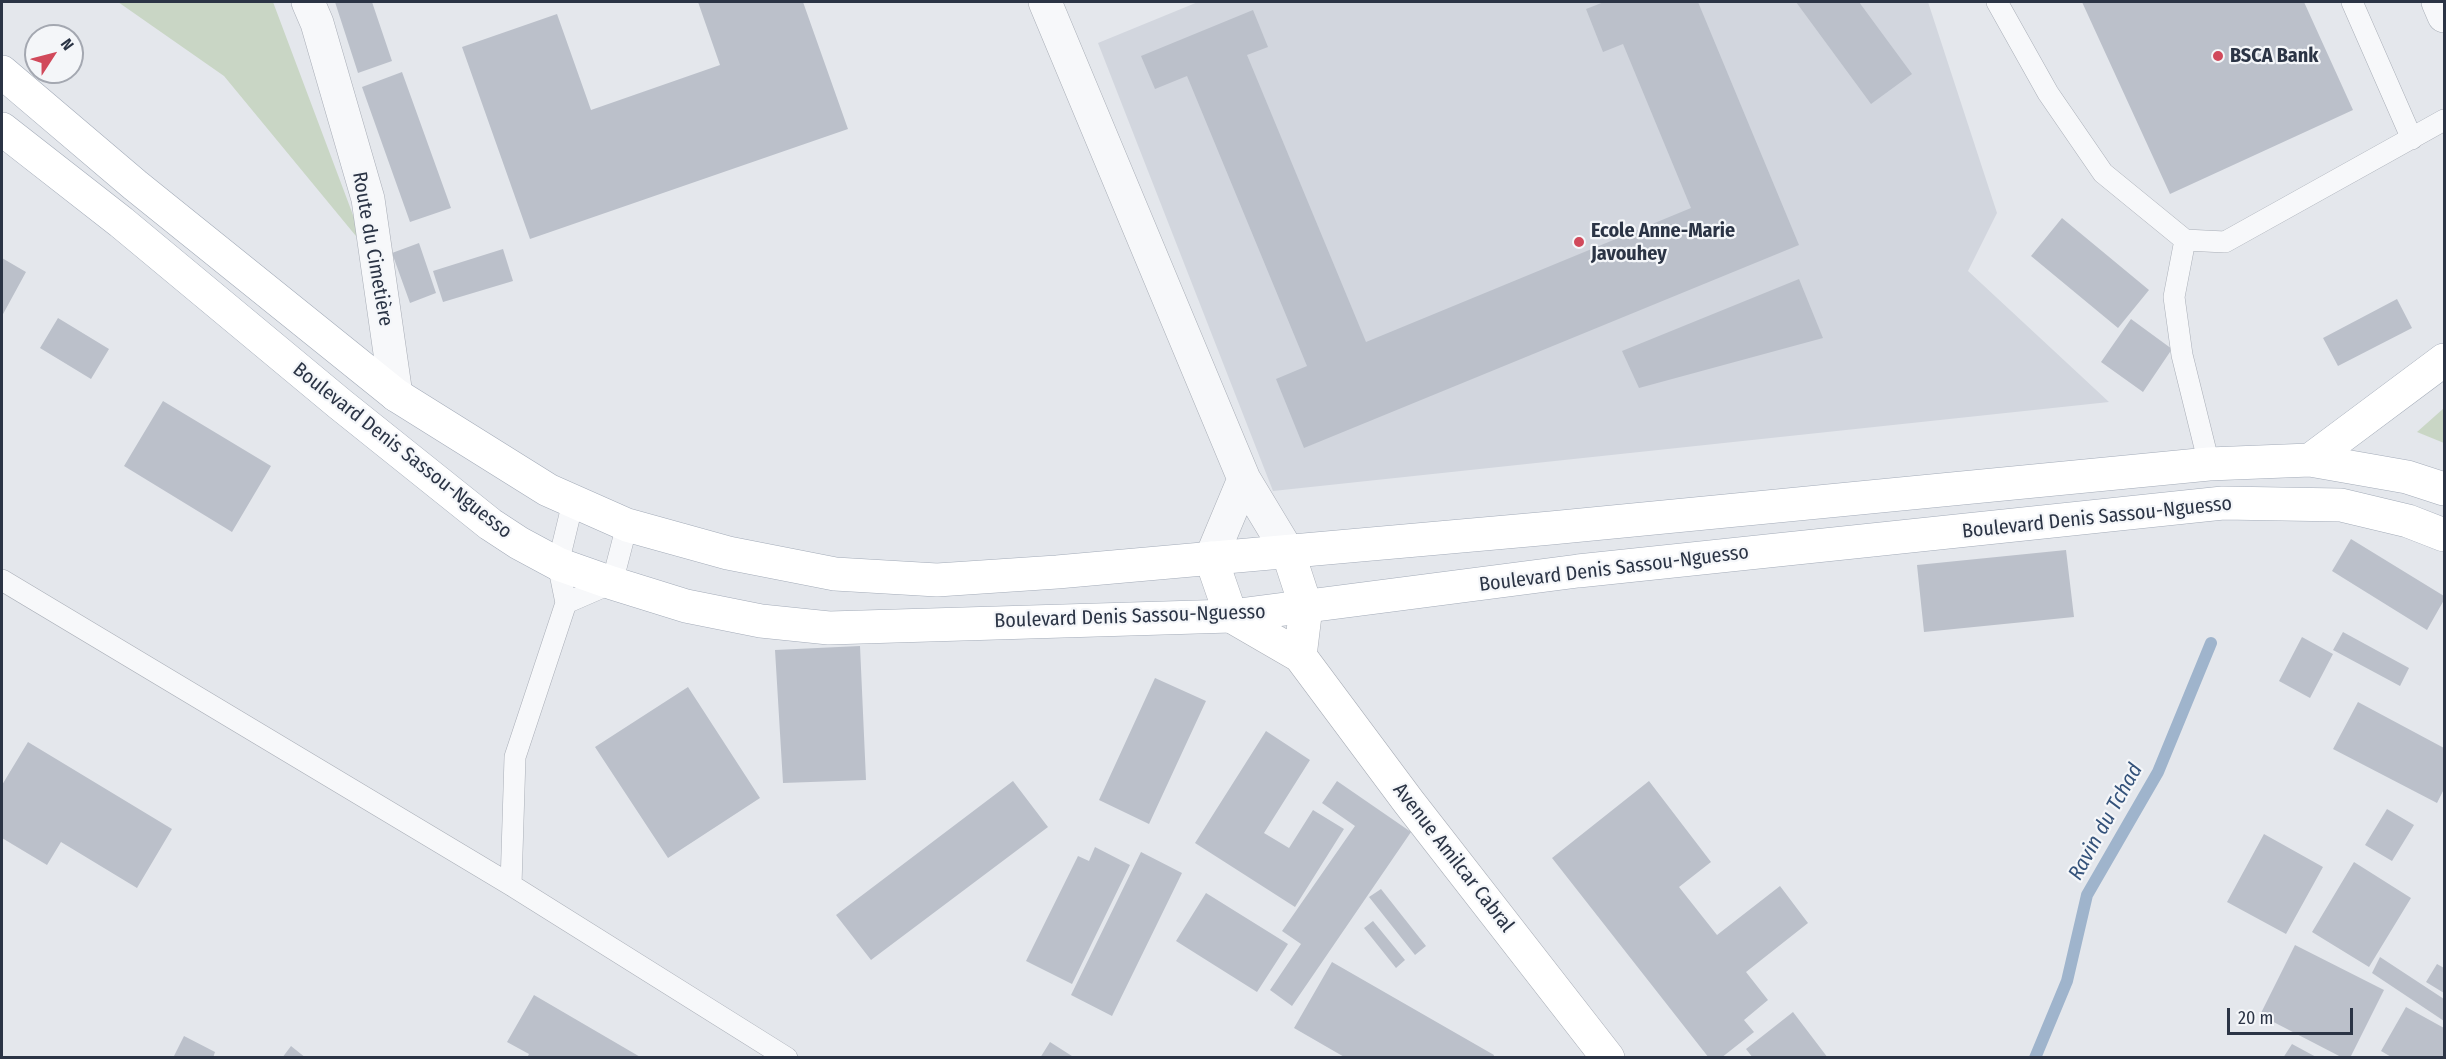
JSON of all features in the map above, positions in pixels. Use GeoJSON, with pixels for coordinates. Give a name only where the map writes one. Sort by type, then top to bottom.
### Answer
{"type":"FeatureCollection","features":[{"type":"Feature","properties":{"kind":"main road","name":"Boulevard Denis Sassou-Nguesso"},"geometry":{"type":"LineString","coordinates":[[2,72],[135,185],[396,395],[548,490],[627,525],[728,553],[835,574],[937,580],[1288,552],[2209,464],[2310,460],[2407,477],[2445,489]]}},
{"type":"Feature","properties":{"kind":"main road","name":"Boulevard Denis Sassou-Nguesso"},"geometry":{"type":"LineString","coordinates":[[2,129],[121,222],[340,404],[490,524],[519,543],[558,564],[612,583],[686,606],[761,621],[828,628],[1231,616],[1578,571],[2223,503],[2341,505],[2408,521],[2445,535]]}},
{"type":"Feature","properties":{"kind":"main road"},"geometry":{"type":"LineString","coordinates":[[2310,460],[2445,360]]}},
{"type":"Feature","properties":{"kind":"main road"},"geometry":{"type":"LineString","coordinates":[[1288,552],[1306,607],[1300,656]]}},
{"type":"Feature","properties":{"kind":"main road"},"geometry":{"type":"LineString","coordinates":[[1211,558],[1231,616]]}},
{"type":"Feature","properties":{"kind":"main road","name":"Avenue Amilcar Cabral"},"geometry":{"type":"LineString","coordinates":[[1231,616],[1300,656],[1408,801],[1608,1058]]}},
{"type":"Feature","properties":{"kind":"street","name":"Route du Cimetière"},"geometry":{"type":"LineString","coordinates":[[308,2],[317,23],[368,200],[396,395]]}},
{"type":"Feature","properties":{"kind":"street"},"geometry":{"type":"LineString","coordinates":[[1045,2],[1244,479],[1288,552]]}},
{"type":"Feature","properties":{"kind":"street"},"geometry":{"type":"LineString","coordinates":[[2438,2],[2445,16]]}},
{"type":"Feature","properties":{"kind":"street"},"geometry":{"type":"LineString","coordinates":[[1211,558],[1244,479]]}},
{"type":"Feature","properties":{"kind":"lane"},"geometry":{"type":"LineString","coordinates":[[1997,2],[2048,93],[2103,172],[2185,240],[2224,242],[2445,120]]}},
{"type":"Feature","properties":{"kind":"lane"},"geometry":{"type":"LineString","coordinates":[[2352,2],[2412,139]]}},
{"type":"Feature","properties":{"kind":"lane"},"geometry":{"type":"LineString","coordinates":[[2185,240],[2174,297],[2182,355],[2209,464]]}},
{"type":"Feature","properties":{"kind":"lane"},"geometry":{"type":"LineString","coordinates":[[511,885],[515,757],[567,603],[558,564],[573,502]]}},
{"type":"Feature","properties":{"kind":"lane"},"geometry":{"type":"LineString","coordinates":[[567,603],[612,583],[627,525]]}},
{"type":"Feature","properties":{"kind":"lane"},"geometry":{"type":"LineString","coordinates":[[2,580],[511,885],[787,1058]]}},
{"type":"Feature","properties":{"kind":"shaded area","name":"Ecole Anne-Marie Javouhey"},"geometry":{"type":"Polygon","coordinates":[[[1198,2],[1928,2],[1997,213],[1968,271],[2109,402],[1273,491],[1098,43],[1198,2]]]}},
{"type":"Feature","properties":{"kind":"green space"},"geometry":{"type":"Polygon","coordinates":[[[118,2],[273,2],[365,247],[224,76],[118,2]]]}},
{"type":"Feature","properties":{"kind":"green space"},"geometry":{"type":"Polygon","coordinates":[[[2444,408],[2444,443],[2417,432],[2444,408]]]}},
{"type":"Feature","properties":{"kind":"building"},"geometry":{"type":"Polygon","coordinates":[[[335,2],[372,2],[392,61],[358,73],[335,2]]]}},
{"type":"Feature","properties":{"kind":"building"},"geometry":{"type":"Polygon","coordinates":[[[698,2],[803,2],[848,129],[530,239],[462,47],[557,14],[591,110],[720,65],[698,2]]]}},
{"type":"Feature","properties":{"kind":"building"},"geometry":{"type":"Polygon","coordinates":[[[1604,2],[1698,2],[1799,245],[1304,448],[1276,379],[1307,366],[1187,76],[1155,89],[1141,56],[1253,10],[1268,47],[1247,55],[1366,342],[1691,208],[1623,44],[1603,52],[1586,9],[1604,2]]]}},
{"type":"Feature","properties":{"kind":"building"},"geometry":{"type":"Polygon","coordinates":[[[1796,2],[1859,2],[1912,74],[1871,104],[1796,2]]]}},
{"type":"Feature","properties":{"kind":"building","name":"BSCA Bank"},"geometry":{"type":"Polygon","coordinates":[[[2082,2],[2304,2],[2353,110],[2170,194],[2082,2]]]}},
{"type":"Feature","properties":{"kind":"building"},"geometry":{"type":"Polygon","coordinates":[[[402,72],[451,208],[410,222],[362,87],[402,72]]]}},
{"type":"Feature","properties":{"kind":"building"},"geometry":{"type":"Polygon","coordinates":[[[2062,218],[2149,290],[2118,328],[2031,256],[2062,218]]]}},
{"type":"Feature","properties":{"kind":"building"},"geometry":{"type":"Polygon","coordinates":[[[419,243],[436,293],[410,303],[392,253],[419,243]]]}},
{"type":"Feature","properties":{"kind":"building"},"geometry":{"type":"Polygon","coordinates":[[[503,249],[513,281],[443,302],[433,271],[503,249]]]}},
{"type":"Feature","properties":{"kind":"building"},"geometry":{"type":"Polygon","coordinates":[[[2,258],[26,272],[2,316],[2,258]]]}},
{"type":"Feature","properties":{"kind":"building"},"geometry":{"type":"Polygon","coordinates":[[[1799,279],[1823,338],[1639,388],[1622,351],[1799,279]]]}},
{"type":"Feature","properties":{"kind":"building"},"geometry":{"type":"Polygon","coordinates":[[[2397,299],[2412,328],[2338,366],[2323,338],[2397,299]]]}},
{"type":"Feature","properties":{"kind":"building"},"geometry":{"type":"Polygon","coordinates":[[[58,318],[109,349],[91,379],[40,348],[58,318]]]}},
{"type":"Feature","properties":{"kind":"building"},"geometry":{"type":"Polygon","coordinates":[[[2131,319],[2172,349],[2143,392],[2101,362],[2131,319]]]}},
{"type":"Feature","properties":{"kind":"building"},"geometry":{"type":"Polygon","coordinates":[[[163,401],[271,466],[232,532],[124,466],[163,401]]]}},
{"type":"Feature","properties":{"kind":"building"},"geometry":{"type":"Polygon","coordinates":[[[2351,539],[2444,596],[2427,630],[2332,571],[2351,539]]]}},
{"type":"Feature","properties":{"kind":"building"},"geometry":{"type":"Polygon","coordinates":[[[2066,550],[2074,617],[1924,632],[1917,565],[2066,550]]]}},
{"type":"Feature","properties":{"kind":"building"},"geometry":{"type":"Polygon","coordinates":[[[2343,632],[2409,668],[2400,686],[2333,650],[2343,632]]]}},
{"type":"Feature","properties":{"kind":"building"},"geometry":{"type":"Polygon","coordinates":[[[2302,637],[2333,654],[2310,698],[2279,681],[2302,637]]]}},
{"type":"Feature","properties":{"kind":"building"},"geometry":{"type":"Polygon","coordinates":[[[860,646],[866,780],[783,783],[775,650],[860,646]]]}},
{"type":"Feature","properties":{"kind":"building"},"geometry":{"type":"Polygon","coordinates":[[[1155,678],[1206,701],[1149,824],[1099,800],[1155,678]]]}},
{"type":"Feature","properties":{"kind":"building"},"geometry":{"type":"Polygon","coordinates":[[[688,687],[760,798],[668,858],[595,747],[688,687]]]}},
{"type":"Feature","properties":{"kind":"building"},"geometry":{"type":"Polygon","coordinates":[[[2358,702],[2444,748],[2444,789],[2437,803],[2333,749],[2358,702]]]}},
{"type":"Feature","properties":{"kind":"building"},"geometry":{"type":"Polygon","coordinates":[[[1266,731],[1310,760],[1264,833],[1289,848],[1313,810],[1344,829],[1295,907],[1195,843],[1266,731]]]}},
{"type":"Feature","properties":{"kind":"building"},"geometry":{"type":"Polygon","coordinates":[[[28,742],[172,829],[137,888],[61,842],[47,865],[2,838],[2,785],[28,742]]]}},
{"type":"Feature","properties":{"kind":"building"},"geometry":{"type":"Polygon","coordinates":[[[1013,781],[1048,827],[871,960],[836,915],[1013,781]]]}},
{"type":"Feature","properties":{"kind":"building"},"geometry":{"type":"Polygon","coordinates":[[[1337,781],[1411,832],[1292,1006],[1270,990],[1301,944],[1282,931],[1355,826],[1322,803],[1337,781]]]}},
{"type":"Feature","properties":{"kind":"building"},"geometry":{"type":"Polygon","coordinates":[[[1649,781],[1711,862],[1679,887],[1717,935],[1780,886],[1808,923],[1746,972],[1768,1000],[1744,1020],[1754,1032],[1721,1058],[1709,1058],[1552,858],[1649,781]]]}},
{"type":"Feature","properties":{"kind":"building"},"geometry":{"type":"Polygon","coordinates":[[[2387,809],[2414,825],[2392,861],[2365,845],[2387,809]]]}},
{"type":"Feature","properties":{"kind":"building"},"geometry":{"type":"Polygon","coordinates":[[[2264,834],[2323,867],[2286,934],[2227,902],[2264,834]]]}},
{"type":"Feature","properties":{"kind":"building"},"geometry":{"type":"Polygon","coordinates":[[[1095,847],[1130,865],[1072,984],[1026,961],[1078,856],[1089,861],[1095,847]]]}},
{"type":"Feature","properties":{"kind":"building"},"geometry":{"type":"Polygon","coordinates":[[[1141,852],[1182,873],[1112,1016],[1071,995],[1141,852]]]}},
{"type":"Feature","properties":{"kind":"building"},"geometry":{"type":"Polygon","coordinates":[[[2354,862],[2411,898],[2369,967],[2312,932],[2354,862]]]}},
{"type":"Feature","properties":{"kind":"building"},"geometry":{"type":"Polygon","coordinates":[[[1381,889],[1426,946],[1415,955],[1369,897],[1381,889]]]}},
{"type":"Feature","properties":{"kind":"building"},"geometry":{"type":"Polygon","coordinates":[[[1206,893],[1288,944],[1257,992],[1176,941],[1206,893]]]}},
{"type":"Feature","properties":{"kind":"building"},"geometry":{"type":"Polygon","coordinates":[[[1373,921],[1405,960],[1396,968],[1364,928],[1373,921]]]}},
{"type":"Feature","properties":{"kind":"building"},"geometry":{"type":"Polygon","coordinates":[[[2295,945],[2384,990],[2350,1058],[2343,1058],[2260,1015],[2295,945]]]}},
{"type":"Feature","properties":{"kind":"building"},"geometry":{"type":"Polygon","coordinates":[[[2380,957],[2444,999],[2444,1021],[2372,973],[2380,957]]]}},
{"type":"Feature","properties":{"kind":"building"},"geometry":{"type":"Polygon","coordinates":[[[1332,962],[1494,1055],[1493,1058],[1346,1058],[1294,1028],[1332,962]]]}},
{"type":"Feature","properties":{"kind":"building"},"geometry":{"type":"Polygon","coordinates":[[[2437,964],[2444,968],[2444,993],[2426,982],[2437,964]]]}},
{"type":"Feature","properties":{"kind":"building"},"geometry":{"type":"Polygon","coordinates":[[[534,995],[642,1058],[527,1058],[529,1054],[507,1042],[534,995]]]}},
{"type":"Feature","properties":{"kind":"building"},"geometry":{"type":"Polygon","coordinates":[[[2406,1007],[2444,1028],[2444,1058],[2393,1058],[2381,1051],[2406,1007]]]}},
{"type":"Feature","properties":{"kind":"building"},"geometry":{"type":"Polygon","coordinates":[[[1793,1012],[1828,1058],[1753,1058],[1746,1049],[1793,1012]]]}},
{"type":"Feature","properties":{"kind":"building"},"geometry":{"type":"Polygon","coordinates":[[[184,1036],[215,1052],[213,1058],[173,1058],[184,1036]]]}},
{"type":"Feature","properties":{"kind":"building"},"geometry":{"type":"Polygon","coordinates":[[[1050,1042],[1075,1058],[1040,1058],[1050,1042]]]}},
{"type":"Feature","properties":{"kind":"building"},"geometry":{"type":"Polygon","coordinates":[[[2292,1044],[2318,1058],[2283,1058],[2292,1044]]]}},
{"type":"Feature","properties":{"kind":"building"},"geometry":{"type":"Polygon","coordinates":[[[291,1046],[306,1058],[282,1058],[291,1046]]]}},
{"type":"Feature","properties":{"kind":"waterway","name":"Ravin du Tchad"},"geometry":{"type":"LineString","coordinates":[[2035,1058],[2067,981],[2087,895],[2158,772],[2211,643]]}},
{"type":"Feature","properties":{"kind":"place","name":"BSCA Bank"},"geometry":{"type":"Point","coordinates":[2218,56]}},
{"type":"Feature","properties":{"kind":"place","name":"Ecole Anne-Marie Javouhey"},"geometry":{"type":"Point","coordinates":[1579,242]}}]}
